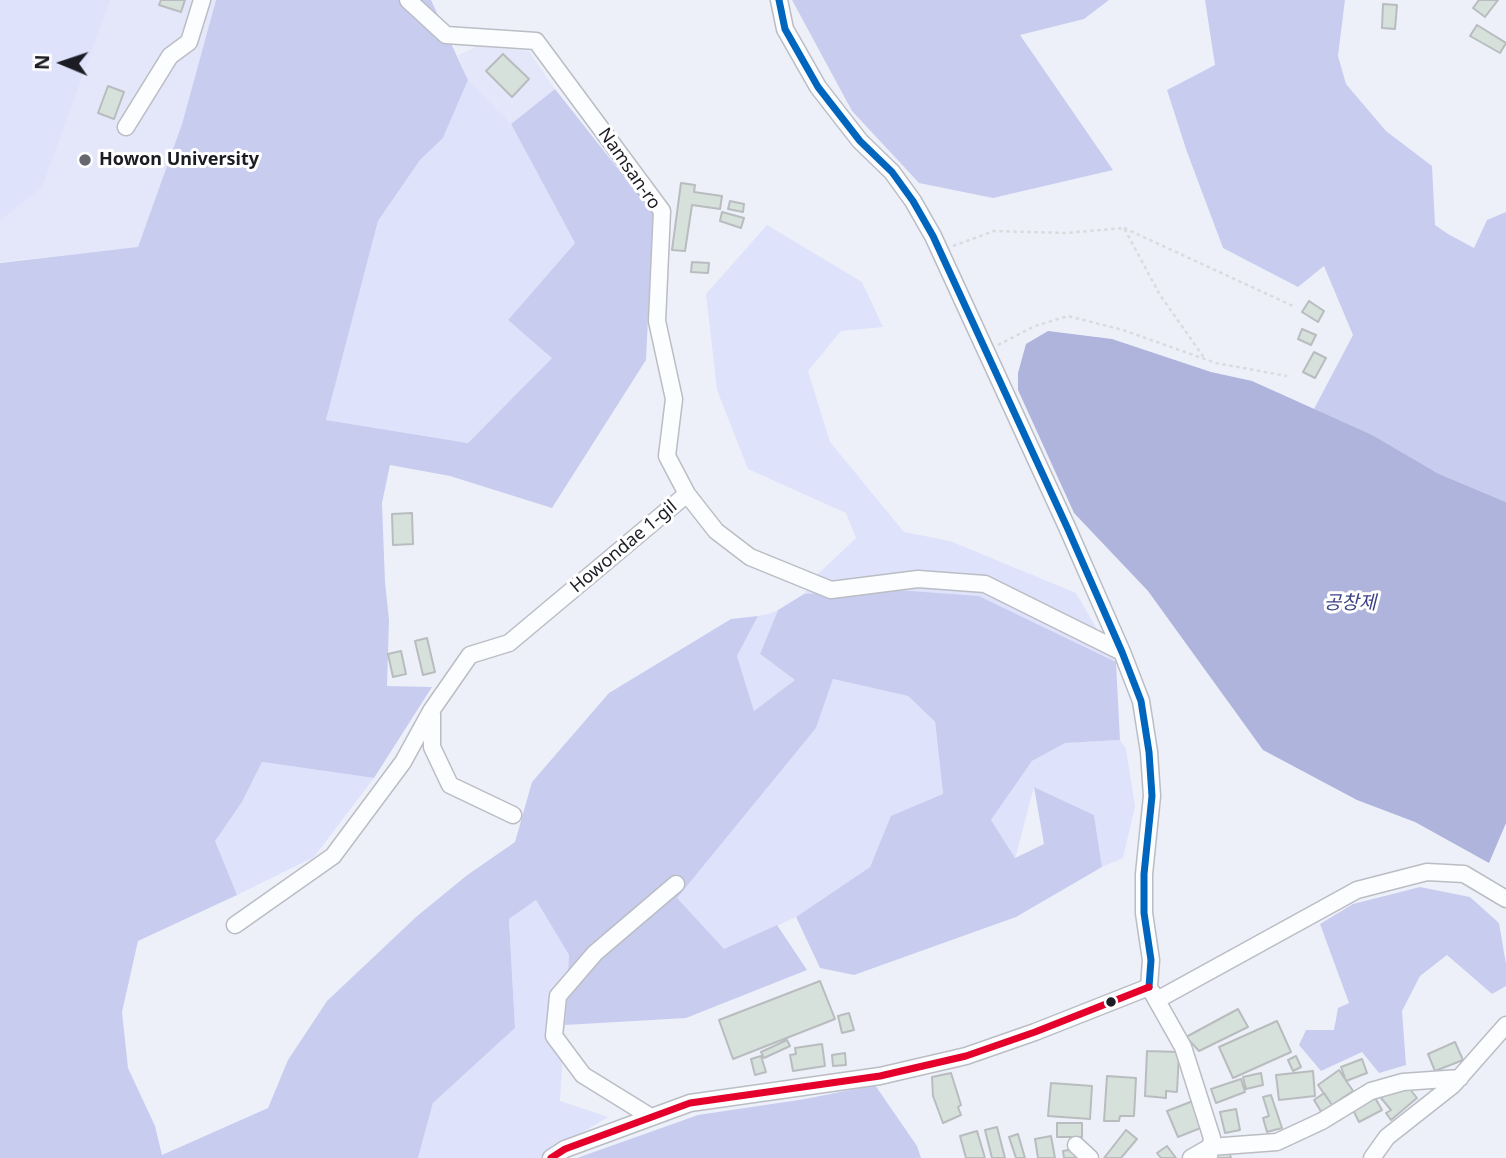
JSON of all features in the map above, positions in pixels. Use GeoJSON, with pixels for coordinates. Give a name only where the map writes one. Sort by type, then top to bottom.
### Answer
{"type":"FeatureCollection","features":[{"type":"Feature","properties":{"kind":"street"},"geometry":{"type":"LineString","coordinates":[[126,127],[170,56],[189,42],[202,0]]}},
{"type":"Feature","properties":{"kind":"street","name":"Namsan-ro"},"geometry":{"type":"LineString","coordinates":[[408,0],[446,35],[536,41],[662,211],[657,321],[674,399],[667,456],[687,494]]}},
{"type":"Feature","properties":{"kind":"street"},"geometry":{"type":"LineString","coordinates":[[779,0],[785,29],[818,87],[860,141],[892,172],[913,201],[940,251],[1122,652],[1141,701],[1152,796],[1144,874],[1144,913],[1153,993],[1184,1047],[1212,1138],[1210,1152]]}},
{"type":"Feature","properties":{"kind":"street","name":"Howondae 1-gil"},"geometry":{"type":"LineString","coordinates":[[431,711],[470,655],[509,643],[687,494],[716,531],[750,557],[831,590],[918,579],[985,584],[1122,652]]}},
{"type":"Feature","properties":{"kind":"street"},"geometry":{"type":"LineString","coordinates":[[431,711],[432,747],[450,785],[513,815]]}},
{"type":"Feature","properties":{"kind":"street"},"geometry":{"type":"LineString","coordinates":[[235,925],[333,856],[403,762],[431,711]]}},
{"type":"Feature","properties":{"kind":"street"},"geometry":{"type":"LineString","coordinates":[[551,1158],[565,1149],[690,1103],[880,1076],[966,1056],[1153,993],[1357,891],[1427,872],[1464,874],[1506,899]]}},
{"type":"Feature","properties":{"kind":"street"},"geometry":{"type":"LineString","coordinates":[[651,1117],[583,1075],[554,1036],[558,996],[595,953],[676,884]]}},
{"type":"Feature","properties":{"kind":"street"},"geometry":{"type":"LineString","coordinates":[[1371,1158],[1387,1137],[1460,1078],[1506,1025]]}},
{"type":"Feature","properties":{"kind":"street"},"geometry":{"type":"LineString","coordinates":[[1191,1158],[1210,1152],[1277,1142],[1322,1121],[1371,1091],[1404,1082],[1460,1078]]}},
{"type":"Feature","properties":{"kind":"street"},"geometry":{"type":"LineString","coordinates":[[1076,1145],[1090,1158]]}},
{"type":"Feature","properties":{"kind":"path"},"geometry":{"type":"LineString","coordinates":[[940,251],[994,231],[1066,233],[1124,228],[1293,306]]}},
{"type":"Feature","properties":{"kind":"path"},"geometry":{"type":"LineString","coordinates":[[1124,228],[1160,295],[1205,359]]}},
{"type":"Feature","properties":{"kind":"path"},"geometry":{"type":"LineString","coordinates":[[986,351],[1035,327],[1068,316],[1123,330],[1216,363],[1287,376]]}},
{"type":"Feature","properties":{"kind":"shaded area","name":"Howon University"},"geometry":{"type":"Polygon","coordinates":[[[0,0],[216,0],[182,124],[138,248],[0,262],[0,0]]]}},
{"type":"Feature","properties":{"kind":"shaded area"},"geometry":{"type":"Polygon","coordinates":[[[0,0],[110,0],[42,187],[0,220],[0,0]]]}},
{"type":"Feature","properties":{"kind":"shaded area"},"geometry":{"type":"Polygon","coordinates":[[[216,0],[431,0],[468,80],[443,138],[420,160],[378,221],[326,420],[468,443],[552,358],[508,320],[575,243],[511,124],[555,89],[653,213],[646,360],[552,508],[450,476],[390,465],[382,503],[389,620],[387,686],[432,687],[374,778],[262,762],[242,802],[215,841],[237,895],[138,941],[122,1012],[128,1068],[155,1126],[162,1155],[268,1108],[288,1060],[327,1001],[416,917],[466,876],[515,842],[532,782],[609,693],[731,619],[758,616],[737,656],[754,711],[795,680],[760,654],[778,610],[804,594],[896,590],[979,596],[1116,662],[1120,740],[1065,743],[1032,761],[991,820],[1015,858],[1044,844],[1034,787],[1094,815],[1102,867],[1016,917],[854,975],[820,968],[796,917],[870,867],[891,816],[943,794],[935,722],[908,696],[833,679],[816,728],[677,898],[724,949],[777,925],[807,970],[686,1018],[565,1025],[569,955],[536,900],[509,919],[515,1028],[433,1103],[418,1158],[0,1158],[0,263],[138,247],[182,124],[216,0]]]}},
{"type":"Feature","properties":{"kind":"shaded area"},"geometry":{"type":"Polygon","coordinates":[[[792,0],[1109,0],[1084,19],[1020,35],[1113,170],[993,198],[919,183],[852,111],[792,0]]]}},
{"type":"Feature","properties":{"kind":"shaded area"},"geometry":{"type":"Polygon","coordinates":[[[1205,0],[1345,0],[1338,56],[1346,84],[1386,131],[1432,166],[1435,225],[1474,248],[1487,220],[1506,212],[1506,502],[1437,473],[1314,409],[1353,335],[1324,266],[1298,287],[1223,248],[1167,90],[1215,65],[1205,0]]]}},
{"type":"Feature","properties":{"kind":"shaded area"},"geometry":{"type":"Polygon","coordinates":[[[478,46],[529,51],[555,89],[511,124],[468,80],[458,55],[478,46]]]}},
{"type":"Feature","properties":{"kind":"shaded area"},"geometry":{"type":"Polygon","coordinates":[[[468,80],[511,124],[575,243],[508,320],[553,357],[468,443],[326,420],[378,221],[420,160],[443,138],[468,80]]]}},
{"type":"Feature","properties":{"kind":"shaded area"},"geometry":{"type":"Polygon","coordinates":[[[767,225],[862,282],[883,327],[841,331],[808,371],[830,442],[904,532],[950,541],[1076,593],[1116,662],[979,596],[804,594],[817,575],[856,538],[846,513],[748,469],[717,390],[706,294],[767,225]]]}},
{"type":"Feature","properties":{"kind":"shaded area"},"geometry":{"type":"Polygon","coordinates":[[[778,610],[760,654],[796,680],[754,711],[737,656],[758,616],[778,610]]]}},
{"type":"Feature","properties":{"kind":"shaded area"},"geometry":{"type":"Polygon","coordinates":[[[833,679],[908,696],[935,723],[943,795],[892,816],[870,867],[796,917],[724,950],[676,898],[816,728],[833,679]]]}},
{"type":"Feature","properties":{"kind":"shaded area"},"geometry":{"type":"Polygon","coordinates":[[[1120,740],[1126,749],[1135,806],[1123,858],[1102,867],[1094,815],[1034,787],[1015,859],[991,820],[1032,761],[1064,743],[1120,740]]]}},
{"type":"Feature","properties":{"kind":"shaded area"},"geometry":{"type":"Polygon","coordinates":[[[262,762],[374,778],[314,857],[237,895],[214,841],[242,802],[262,762]]]}},
{"type":"Feature","properties":{"kind":"shaded area"},"geometry":{"type":"Polygon","coordinates":[[[1420,887],[1470,897],[1499,923],[1506,964],[1506,986],[1492,994],[1447,955],[1420,976],[1402,1011],[1406,1065],[1379,1073],[1362,1052],[1321,1071],[1299,1045],[1306,1030],[1334,1030],[1338,1008],[1349,1003],[1320,924],[1353,904],[1420,887]]]}},
{"type":"Feature","properties":{"kind":"shaded area"},"geometry":{"type":"Polygon","coordinates":[[[536,900],[569,955],[560,1101],[608,1117],[540,1158],[418,1158],[433,1103],[515,1028],[509,919],[536,900]]]}},
{"type":"Feature","properties":{"kind":"shaded area"},"geometry":{"type":"Polygon","coordinates":[[[875,1085],[917,1146],[921,1158],[577,1158],[698,1115],[805,1099],[875,1085]]]}},
{"type":"Feature","properties":{"kind":"water","name":"공창제"},"geometry":{"type":"Polygon","coordinates":[[[1048,331],[1112,339],[1211,372],[1252,381],[1372,435],[1437,473],[1506,502],[1506,823],[1489,863],[1415,822],[1357,800],[1263,750],[1148,591],[1074,513],[1018,390],[1018,373],[1026,344],[1048,331]]]}},
{"type":"Feature","properties":{"kind":"building"},"geometry":{"type":"Polygon","coordinates":[[[161,0],[185,0],[181,12],[159,5],[161,0]]]}},
{"type":"Feature","properties":{"kind":"building"},"geometry":{"type":"Polygon","coordinates":[[[1479,0],[1498,0],[1485,17],[1473,8],[1479,0]]]}},
{"type":"Feature","properties":{"kind":"building"},"geometry":{"type":"Polygon","coordinates":[[[1383,4],[1397,5],[1395,29],[1382,28],[1383,4]]]}},
{"type":"Feature","properties":{"kind":"building"},"geometry":{"type":"Polygon","coordinates":[[[1477,25],[1506,43],[1500,53],[1470,36],[1477,25]]]}},
{"type":"Feature","properties":{"kind":"building"},"geometry":{"type":"Polygon","coordinates":[[[503,54],[529,79],[512,97],[486,71],[503,54]]]}},
{"type":"Feature","properties":{"kind":"building"},"geometry":{"type":"Polygon","coordinates":[[[108,86],[124,92],[114,119],[98,113],[108,86]]]}},
{"type":"Feature","properties":{"kind":"building"},"geometry":{"type":"Polygon","coordinates":[[[681,183],[695,185],[694,192],[722,196],[720,209],[692,205],[685,251],[672,250],[681,183]]]}},
{"type":"Feature","properties":{"kind":"building"},"geometry":{"type":"Polygon","coordinates":[[[730,201],[744,204],[743,212],[728,209],[730,201]]]}},
{"type":"Feature","properties":{"kind":"building"},"geometry":{"type":"Polygon","coordinates":[[[722,212],[744,218],[741,228],[720,221],[722,212]]]}},
{"type":"Feature","properties":{"kind":"building"},"geometry":{"type":"Polygon","coordinates":[[[692,262],[709,263],[708,273],[691,272],[692,262]]]}},
{"type":"Feature","properties":{"kind":"building"},"geometry":{"type":"Polygon","coordinates":[[[1309,301],[1324,311],[1318,322],[1302,312],[1309,301]]]}},
{"type":"Feature","properties":{"kind":"building"},"geometry":{"type":"Polygon","coordinates":[[[1302,329],[1316,335],[1311,345],[1298,339],[1302,329]]]}},
{"type":"Feature","properties":{"kind":"building"},"geometry":{"type":"Polygon","coordinates":[[[1314,352],[1326,358],[1315,378],[1303,372],[1314,352]]]}},
{"type":"Feature","properties":{"kind":"building"},"geometry":{"type":"Polygon","coordinates":[[[412,513],[413,544],[393,545],[392,514],[412,513]]]}},
{"type":"Feature","properties":{"kind":"building"},"geometry":{"type":"Polygon","coordinates":[[[427,638],[435,672],[423,675],[415,641],[427,638]]]}},
{"type":"Feature","properties":{"kind":"building"},"geometry":{"type":"Polygon","coordinates":[[[401,651],[406,674],[393,677],[388,654],[401,651]]]}},
{"type":"Feature","properties":{"kind":"building"},"geometry":{"type":"Polygon","coordinates":[[[820,981],[835,1019],[733,1059],[719,1020],[820,981]]]}},
{"type":"Feature","properties":{"kind":"building"},"geometry":{"type":"Polygon","coordinates":[[[1238,1009],[1248,1027],[1199,1051],[1186,1037],[1238,1009]]]}},
{"type":"Feature","properties":{"kind":"building"},"geometry":{"type":"Polygon","coordinates":[[[849,1013],[854,1030],[842,1033],[838,1016],[849,1013]]]}},
{"type":"Feature","properties":{"kind":"building"},"geometry":{"type":"Polygon","coordinates":[[[1277,1021],[1291,1052],[1233,1078],[1219,1047],[1277,1021]]]}},
{"type":"Feature","properties":{"kind":"building"},"geometry":{"type":"Polygon","coordinates":[[[787,1040],[790,1046],[764,1058],[761,1052],[787,1040]]]}},
{"type":"Feature","properties":{"kind":"building"},"geometry":{"type":"Polygon","coordinates":[[[1455,1042],[1463,1060],[1435,1071],[1428,1054],[1455,1042]]]}},
{"type":"Feature","properties":{"kind":"building"},"geometry":{"type":"Polygon","coordinates":[[[822,1044],[825,1066],[793,1071],[790,1055],[796,1054],[795,1048],[822,1044]]]}},
{"type":"Feature","properties":{"kind":"building"},"geometry":{"type":"Polygon","coordinates":[[[1147,1051],[1179,1052],[1177,1092],[1166,1091],[1166,1098],[1145,1096],[1147,1051]]]}},
{"type":"Feature","properties":{"kind":"building"},"geometry":{"type":"Polygon","coordinates":[[[845,1053],[846,1065],[833,1066],[832,1055],[845,1053]]]}},
{"type":"Feature","properties":{"kind":"building"},"geometry":{"type":"Polygon","coordinates":[[[761,1056],[766,1072],[755,1075],[751,1059],[761,1056]]]}},
{"type":"Feature","properties":{"kind":"building"},"geometry":{"type":"Polygon","coordinates":[[[1296,1056],[1301,1067],[1293,1071],[1288,1060],[1296,1056]]]}},
{"type":"Feature","properties":{"kind":"building"},"geometry":{"type":"Polygon","coordinates":[[[1362,1059],[1367,1073],[1346,1081],[1341,1067],[1362,1059]]]}},
{"type":"Feature","properties":{"kind":"building"},"geometry":{"type":"Polygon","coordinates":[[[1339,1070],[1353,1091],[1332,1105],[1318,1085],[1339,1070]]]}},
{"type":"Feature","properties":{"kind":"building"},"geometry":{"type":"Polygon","coordinates":[[[1313,1071],[1315,1096],[1279,1100],[1276,1075],[1313,1071]]]}},
{"type":"Feature","properties":{"kind":"building"},"geometry":{"type":"Polygon","coordinates":[[[951,1073],[961,1105],[958,1107],[961,1115],[943,1123],[933,1096],[932,1077],[951,1073]]]}},
{"type":"Feature","properties":{"kind":"building"},"geometry":{"type":"Polygon","coordinates":[[[1261,1073],[1263,1085],[1246,1089],[1243,1077],[1261,1073]]]}},
{"type":"Feature","properties":{"kind":"building"},"geometry":{"type":"Polygon","coordinates":[[[1107,1076],[1136,1078],[1134,1116],[1120,1116],[1119,1121],[1104,1121],[1107,1076]]]}},
{"type":"Feature","properties":{"kind":"building"},"geometry":{"type":"Polygon","coordinates":[[[1241,1079],[1245,1092],[1216,1103],[1211,1089],[1241,1079]]]}},
{"type":"Feature","properties":{"kind":"building"},"geometry":{"type":"Polygon","coordinates":[[[1051,1083],[1092,1086],[1090,1119],[1048,1116],[1051,1083]]]}},
{"type":"Feature","properties":{"kind":"building"},"geometry":{"type":"Polygon","coordinates":[[[1409,1088],[1417,1098],[1391,1120],[1386,1113],[1391,1110],[1381,1098],[1396,1089],[1409,1088]]]}},
{"type":"Feature","properties":{"kind":"building"},"geometry":{"type":"Polygon","coordinates":[[[1324,1093],[1332,1105],[1322,1113],[1314,1100],[1324,1093]]]}},
{"type":"Feature","properties":{"kind":"building"},"geometry":{"type":"Polygon","coordinates":[[[1271,1095],[1282,1128],[1267,1132],[1263,1118],[1269,1116],[1263,1097],[1271,1095]]]}},
{"type":"Feature","properties":{"kind":"building"},"geometry":{"type":"Polygon","coordinates":[[[1374,1096],[1382,1110],[1359,1122],[1352,1108],[1374,1096]]]}},
{"type":"Feature","properties":{"kind":"building"},"geometry":{"type":"Polygon","coordinates":[[[1193,1101],[1203,1127],[1178,1137],[1167,1111],[1193,1101]]]}},
{"type":"Feature","properties":{"kind":"building"},"geometry":{"type":"Polygon","coordinates":[[[1236,1109],[1240,1130],[1225,1133],[1220,1112],[1236,1109]]]}},
{"type":"Feature","properties":{"kind":"building"},"geometry":{"type":"Polygon","coordinates":[[[1057,1123],[1082,1123],[1082,1137],[1057,1137],[1057,1123]]]}},
{"type":"Feature","properties":{"kind":"building"},"geometry":{"type":"Polygon","coordinates":[[[997,1127],[1005,1158],[992,1158],[985,1130],[997,1127]]]}},
{"type":"Feature","properties":{"kind":"building"},"geometry":{"type":"Polygon","coordinates":[[[1126,1130],[1137,1139],[1121,1158],[1104,1158],[1126,1130]]]}},
{"type":"Feature","properties":{"kind":"building"},"geometry":{"type":"Polygon","coordinates":[[[977,1131],[985,1158],[966,1158],[960,1136],[977,1131]]]}},
{"type":"Feature","properties":{"kind":"building"},"geometry":{"type":"Polygon","coordinates":[[[1018,1134],[1025,1158],[1016,1158],[1009,1137],[1018,1134]]]}},
{"type":"Feature","properties":{"kind":"building"},"geometry":{"type":"Polygon","coordinates":[[[1051,1136],[1055,1158],[1038,1158],[1035,1139],[1051,1136]]]}},
{"type":"Feature","properties":{"kind":"building"},"geometry":{"type":"Polygon","coordinates":[[[1167,1146],[1176,1158],[1161,1158],[1157,1153],[1167,1146]]]}},
{"type":"Feature","properties":{"kind":"building"},"geometry":{"type":"Polygon","coordinates":[[[1228,1148],[1231,1158],[1216,1158],[1215,1153],[1228,1148]]]}},
{"type":"Feature","properties":{"kind":"building"},"geometry":{"type":"Polygon","coordinates":[[[1074,1149],[1075,1158],[1064,1158],[1063,1151],[1074,1149]]]}},
{"type":"Feature","properties":{"kind":"transit line"},"geometry":{"type":"LineString","coordinates":[[779,0],[785,29],[818,87],[860,141],[892,172],[933,236],[1067,527],[1141,701],[1152,796],[1144,874],[1144,913],[1151,960],[1149,987]]}},
{"type":"Feature","properties":{"kind":"transit line"},"geometry":{"type":"LineString","coordinates":[[551,1158],[565,1149],[690,1103],[880,1076],[966,1056],[1149,987]]}},
{"type":"Feature","properties":{"kind":"place","name":"Howon University"},"geometry":{"type":"Point","coordinates":[85,160]}}]}
